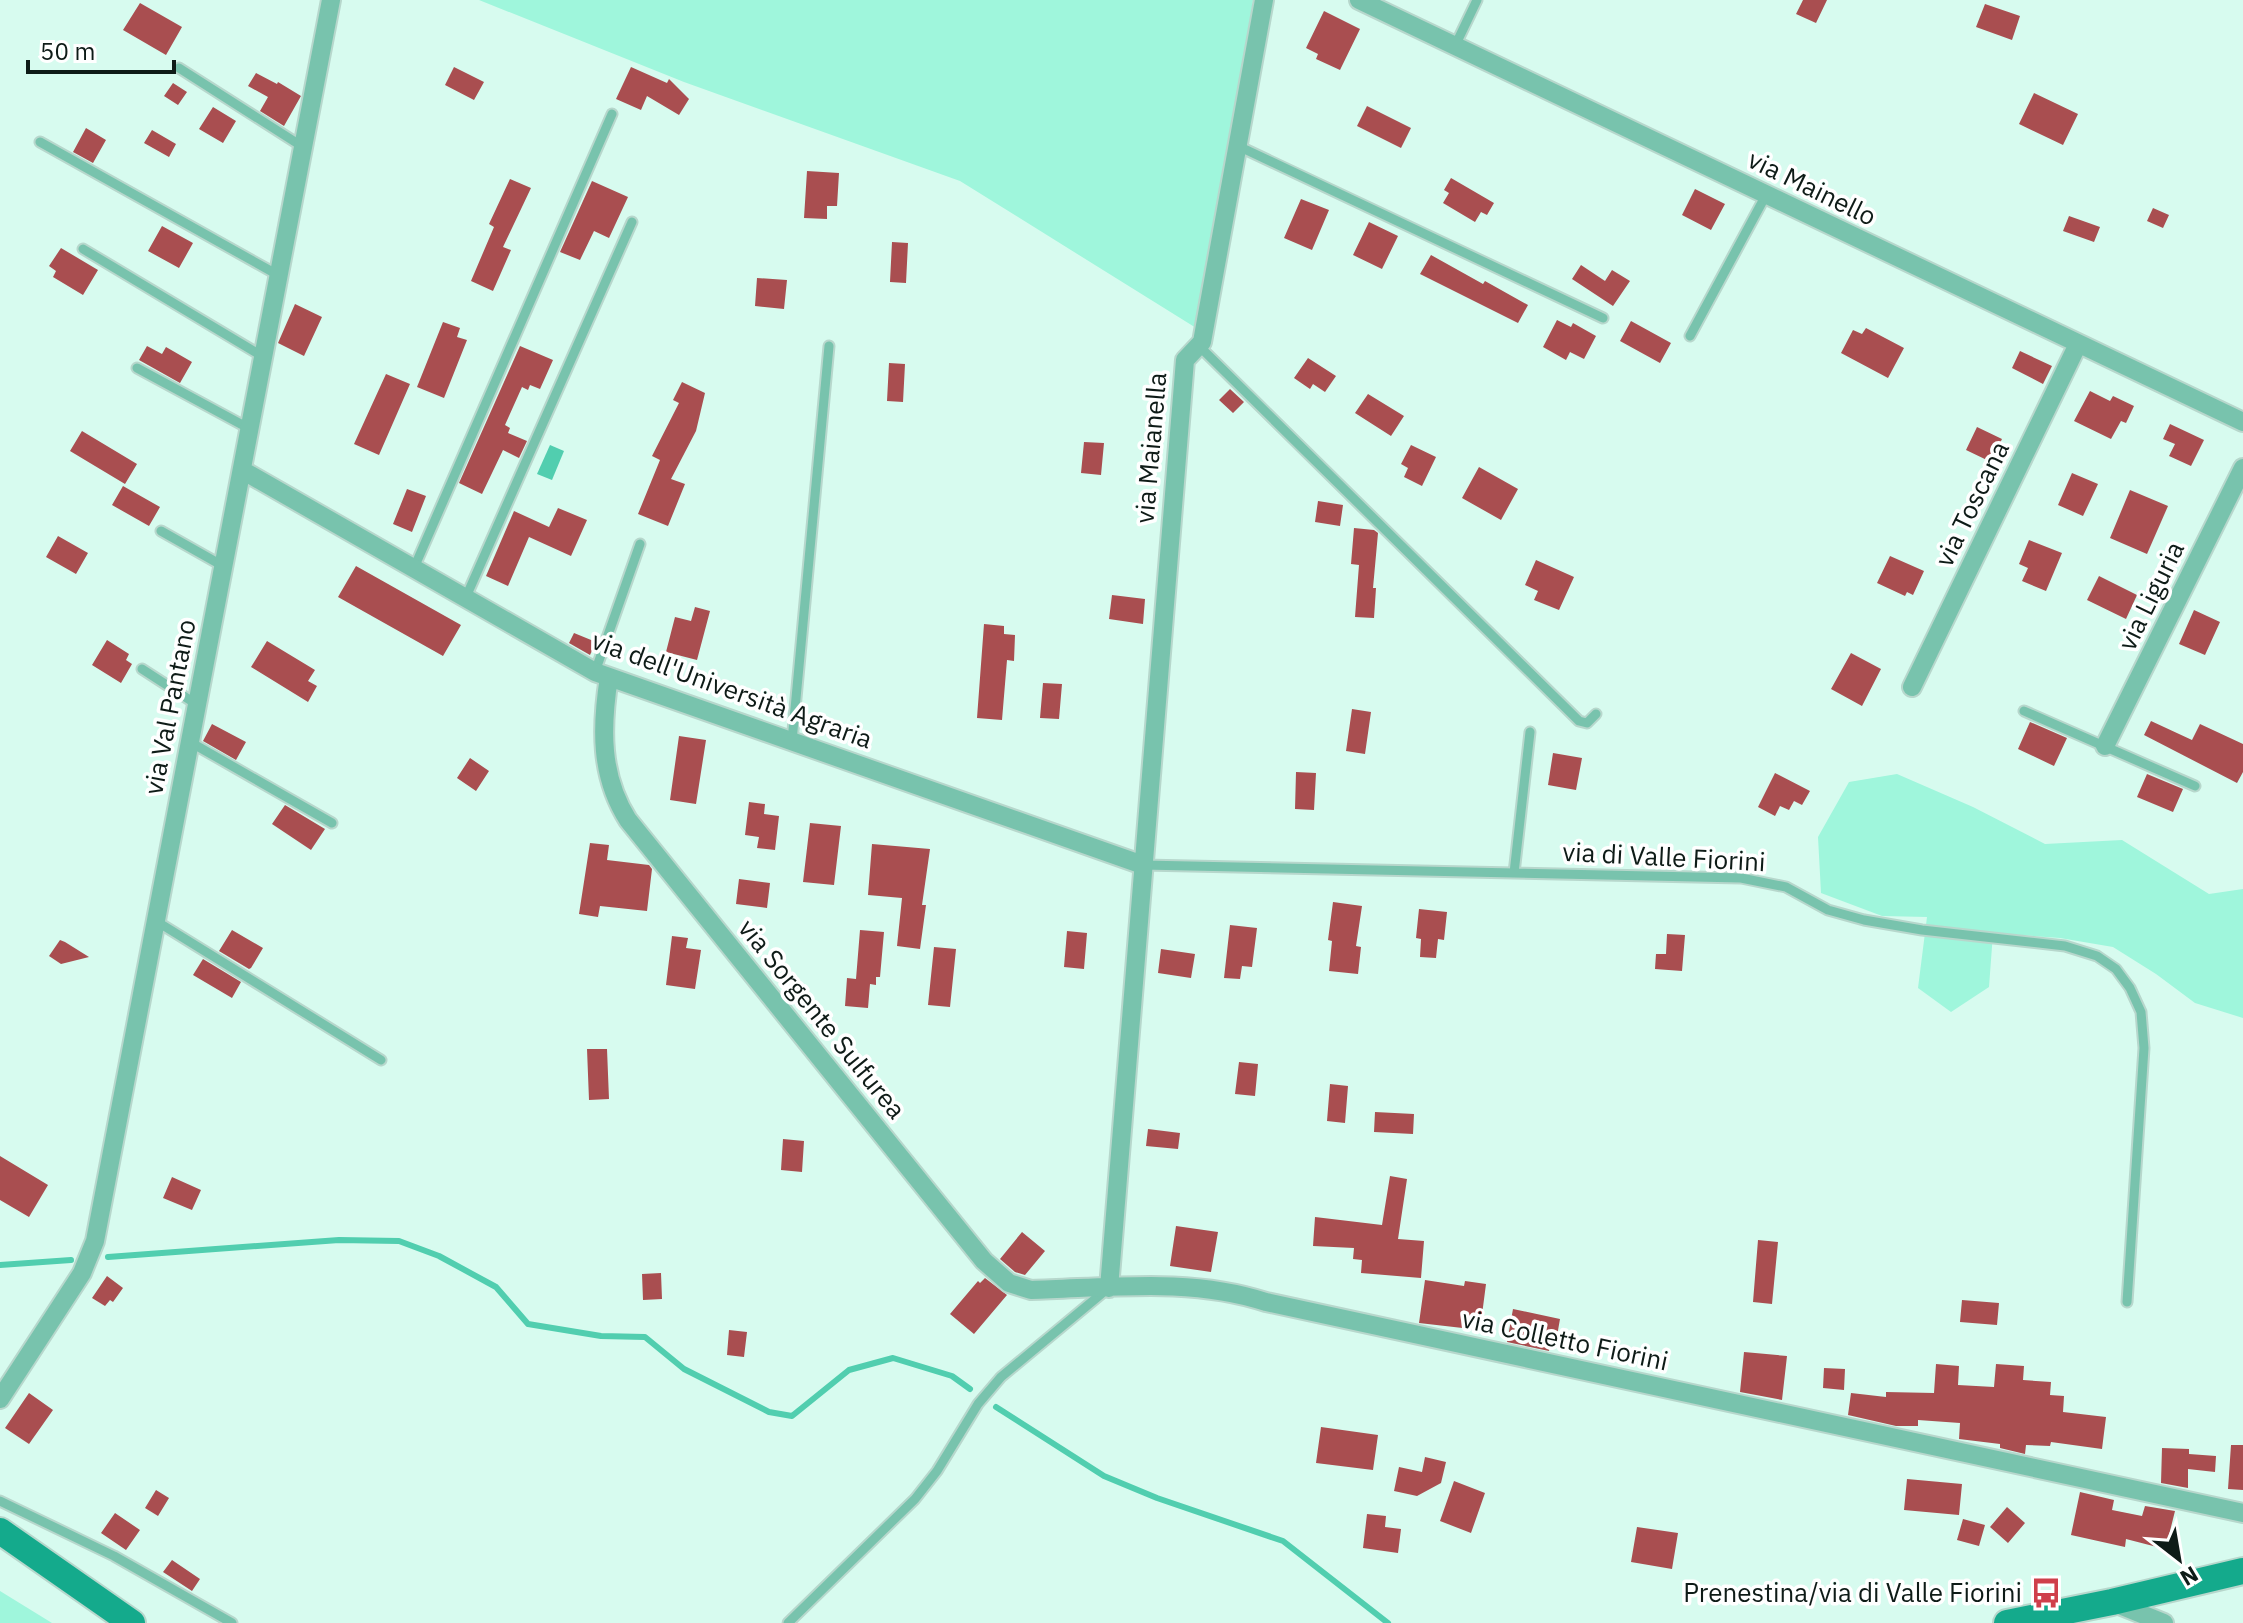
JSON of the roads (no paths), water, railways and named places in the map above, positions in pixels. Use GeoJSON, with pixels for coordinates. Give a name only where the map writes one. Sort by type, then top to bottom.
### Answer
{"type":"FeatureCollection","features":[{"type":"Feature","properties":{"kind":"main road"},"geometry":{"type":"LineString","coordinates":[[0,1531],[132,1623]]}},
{"type":"Feature","properties":{"kind":"main road"},"geometry":{"type":"LineString","coordinates":[[2007,1623],[2243,1571]]}},
{"type":"Feature","properties":{"kind":"street","name":"via Val Pantano"},"geometry":{"type":"LineString","coordinates":[[0,1399],[93,1251],[331,0]]}},
{"type":"Feature","properties":{"kind":"street","name":"via Maianella"},"geometry":{"type":"LineString","coordinates":[[1109,1288],[1185,360],[1202,342],[1264,0]]}},
{"type":"Feature","properties":{"kind":"street","name":"via Mainello"},"geometry":{"type":"LineString","coordinates":[[1359,0],[2243,422]]}},
{"type":"Feature","properties":{"kind":"street","name":"via Toscana"},"geometry":{"type":"LineString","coordinates":[[1912,687],[2078,344]]}},
{"type":"Feature","properties":{"kind":"street","name":"via Liguria"},"geometry":{"type":"LineString","coordinates":[[2105,746],[2243,468]]}},
{"type":"Feature","properties":{"kind":"street","name":"via dell'Università Agraria"},"geometry":{"type":"LineString","coordinates":[[242,470],[602,674],[1143,865]]}},
{"type":"Feature","properties":{"kind":"street","name":"via Sorgente Sulfurea"},"geometry":{"type":"LineString","coordinates":[[602,674],[607,772],[618,805],[984,1261],[1002,1279],[1021,1288],[1109,1288]]}},
{"type":"Feature","properties":{"kind":"street","name":"via Colletto Fiorini"},"geometry":{"type":"LineString","coordinates":[[1109,1288],[1203,1287],[1234,1291],[1266,1302],[2243,1513]]}},
{"type":"Feature","properties":{"kind":"street"},"geometry":{"type":"LineString","coordinates":[[2112,1602],[2164,1623]]}},
{"type":"Feature","properties":{"kind":"lane"},"geometry":{"type":"LineString","coordinates":[[1455,46],[1477,0]]}},
{"type":"Feature","properties":{"kind":"lane"},"geometry":{"type":"LineString","coordinates":[[179,68],[303,147]]}},
{"type":"Feature","properties":{"kind":"lane"},"geometry":{"type":"LineString","coordinates":[[414,568],[612,114]]}},
{"type":"Feature","properties":{"kind":"lane"},"geometry":{"type":"LineString","coordinates":[[40,142],[279,275]]}},
{"type":"Feature","properties":{"kind":"lane"},"geometry":{"type":"LineString","coordinates":[[1238,146],[1603,318]]}},
{"type":"Feature","properties":{"kind":"lane"},"geometry":{"type":"LineString","coordinates":[[1690,336],[1766,194]]}},
{"type":"Feature","properties":{"kind":"lane"},"geometry":{"type":"LineString","coordinates":[[466,597],[632,222]]}},
{"type":"Feature","properties":{"kind":"lane"},"geometry":{"type":"LineString","coordinates":[[83,249],[263,356]]}},
{"type":"Feature","properties":{"kind":"lane"},"geometry":{"type":"LineString","coordinates":[[792,742],[829,346]]}},
{"type":"Feature","properties":{"kind":"lane"},"geometry":{"type":"LineString","coordinates":[[1199,346],[1579,721],[1587,723],[1596,714]]}},
{"type":"Feature","properties":{"kind":"lane"},"geometry":{"type":"LineString","coordinates":[[137,368],[250,429]]}},
{"type":"Feature","properties":{"kind":"lane"},"geometry":{"type":"LineString","coordinates":[[161,531],[223,566]]}},
{"type":"Feature","properties":{"kind":"lane"},"geometry":{"type":"LineString","coordinates":[[602,674],[640,544]]}},
{"type":"Feature","properties":{"kind":"lane"},"geometry":{"type":"LineString","coordinates":[[142,669],[197,705]]}},
{"type":"Feature","properties":{"kind":"lane"},"geometry":{"type":"LineString","coordinates":[[2024,711],[2195,786]]}},
{"type":"Feature","properties":{"kind":"lane"},"geometry":{"type":"LineString","coordinates":[[1514,873],[1530,732]]}},
{"type":"Feature","properties":{"kind":"lane"},"geometry":{"type":"LineString","coordinates":[[190,742],[332,823]]}},
{"type":"Feature","properties":{"kind":"lane","name":"via di Valle Fiorini"},"geometry":{"type":"LineString","coordinates":[[1143,865],[1756,880],[1786,887],[1838,914],[1922,930],[2084,950],[2116,969],[2130,988],[2141,1012],[2144,1036],[2127,1302]]}},
{"type":"Feature","properties":{"kind":"lane"},"geometry":{"type":"LineString","coordinates":[[156,921],[381,1060]]}},
{"type":"Feature","properties":{"kind":"lane"},"geometry":{"type":"LineString","coordinates":[[788,1623],[915,1499],[937,1471],[978,1404],[1001,1377],[1109,1288]]}},
{"type":"Feature","properties":{"kind":"lane"},"geometry":{"type":"LineString","coordinates":[[0,1501],[114,1556],[232,1623]]}},
{"type":"Feature","properties":{"kind":"waterway"},"geometry":{"type":"LineString","coordinates":[[108,1257],[339,1240],[399,1241],[439,1256],[496,1287],[528,1324],[601,1336],[645,1337],[684,1369],[769,1412],[792,1416],[849,1370],[893,1358],[952,1376],[970,1389]]}},
{"type":"Feature","properties":{"kind":"waterway"},"geometry":{"type":"LineString","coordinates":[[0,1265],[71,1260]]}},
{"type":"Feature","properties":{"kind":"waterway"},"geometry":{"type":"LineString","coordinates":[[996,1407],[1104,1476],[1157,1498],[1283,1541],[1388,1623]]}},
{"type":"Feature","properties":{"kind":"place","name":"Prenestina/via di Valle Fiorini"},"geometry":{"type":"Point","coordinates":[2046,1593]}}]}
